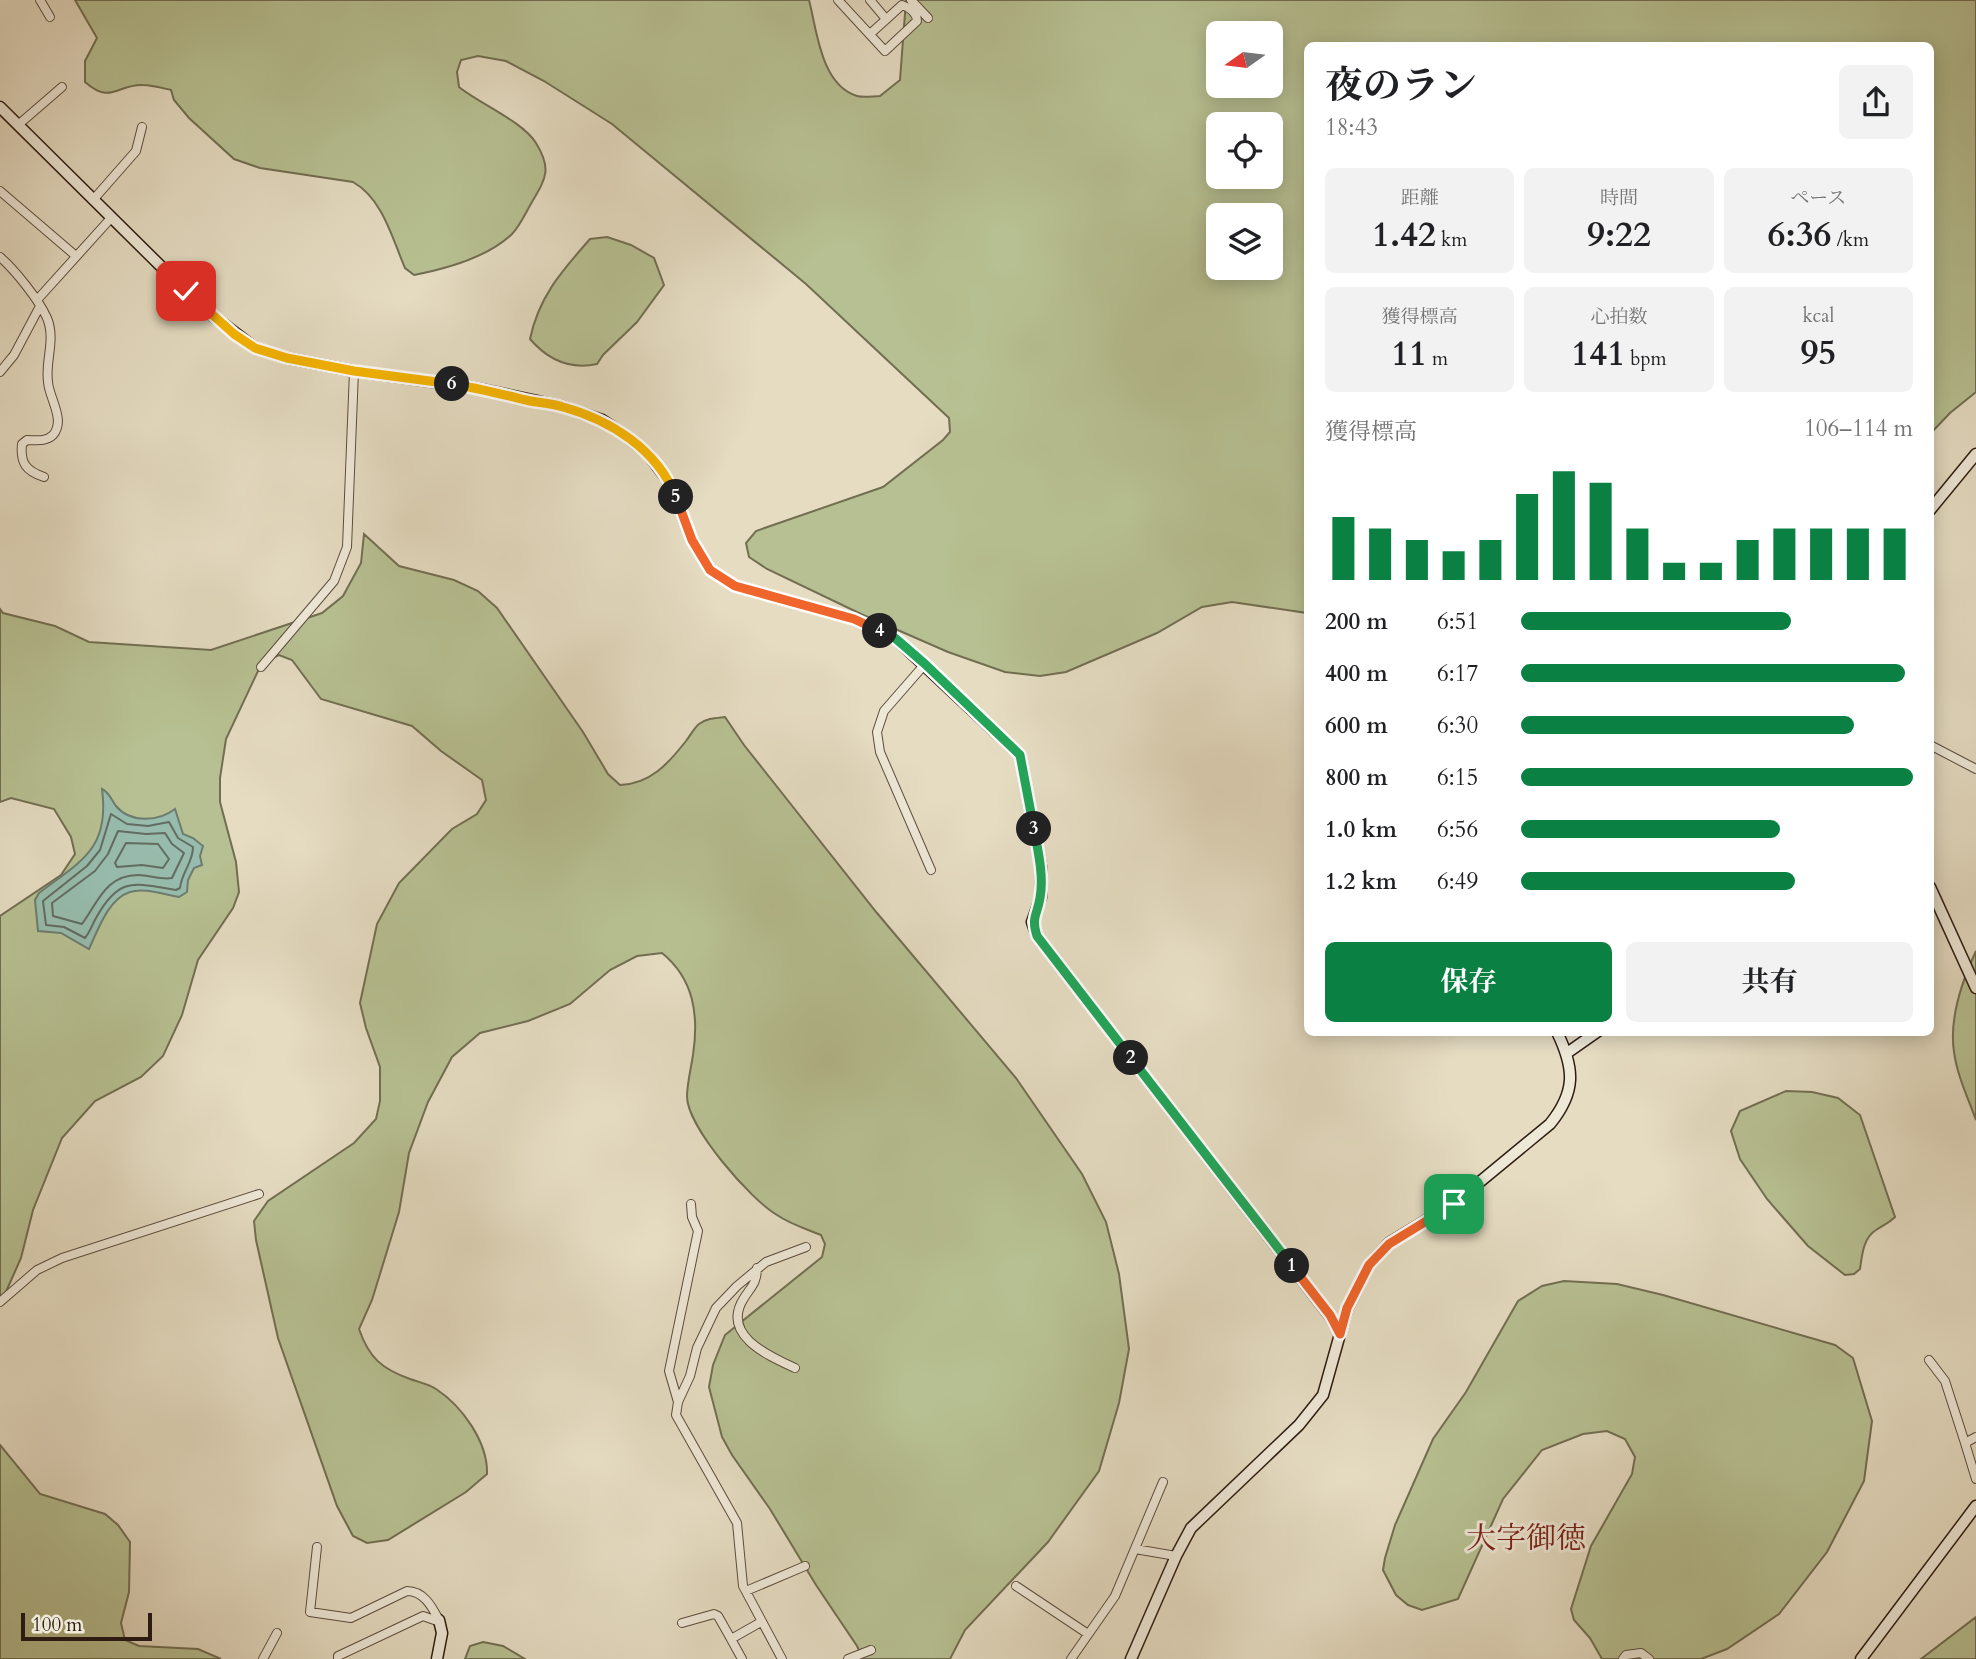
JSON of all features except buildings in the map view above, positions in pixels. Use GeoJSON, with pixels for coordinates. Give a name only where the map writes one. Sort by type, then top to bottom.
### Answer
{"type":"FeatureCollection","features":[{"type":"Feature","properties":{"kind":"street"},"geometry":{"type":"LineString","coordinates":[[40,0],[50,17]]}},
{"type":"Feature","properties":{"kind":"street"},"geometry":{"type":"LineString","coordinates":[[839,0],[885,51],[917,21],[917,17],[909,7],[902,5],[870,34]]}},
{"type":"Feature","properties":{"kind":"street"},"geometry":{"type":"LineString","coordinates":[[870,0],[887,19]]}},
{"type":"Feature","properties":{"kind":"street"},"geometry":{"type":"LineString","coordinates":[[911,0],[928,18]]}},
{"type":"Feature","properties":{"kind":"street"},"geometry":{"type":"LineString","coordinates":[[18,125],[62,87]]}},
{"type":"Feature","properties":{"kind":"street"},"geometry":{"type":"LineString","coordinates":[[0,107],[205,310],[255,348],[287,358],[354,371],[476,388],[561,406],[602,420],[648,454],[670,482],[692,540],[710,570],[735,586],[854,619],[895,638],[925,664],[1020,755],[1041,867],[1041,897],[1032,922],[1037,936],[1330,1315],[1340,1334]]}},
{"type":"Feature","properties":{"kind":"street"},"geometry":{"type":"LineString","coordinates":[[93,200],[136,151],[142,127]]}},
{"type":"Feature","properties":{"kind":"street"},"geometry":{"type":"LineString","coordinates":[[0,191],[76,256]]}},
{"type":"Feature","properties":{"kind":"street"},"geometry":{"type":"LineString","coordinates":[[0,372],[14,355],[38,303],[111,218]]}},
{"type":"Feature","properties":{"kind":"street"},"geometry":{"type":"LineString","coordinates":[[0,257],[38,303],[52,336],[48,385],[57,410],[57,427],[52,436],[44,440],[27,440],[22,444],[21,452],[24,464],[32,473],[44,477]]}},
{"type":"Feature","properties":{"kind":"street"},"geometry":{"type":"LineString","coordinates":[[261,667],[334,581],[347,547],[354,371]]}},
{"type":"Feature","properties":{"kind":"street"},"geometry":{"type":"LineString","coordinates":[[1934,505],[1976,454]]}},
{"type":"Feature","properties":{"kind":"street"},"geometry":{"type":"LineString","coordinates":[[925,664],[884,711],[877,732],[880,752],[931,870]]}},
{"type":"Feature","properties":{"kind":"street"},"geometry":{"type":"LineString","coordinates":[[1934,747],[1976,769]]}},
{"type":"Feature","properties":{"kind":"street"},"geometry":{"type":"LineString","coordinates":[[1934,896],[1976,988]]}},
{"type":"Feature","properties":{"kind":"street"},"geometry":{"type":"LineString","coordinates":[[1131,1659],[1191,1528],[1311,1410],[1326,1387],[1347,1308],[1369,1265],[1389,1244],[1454,1204],[1550,1124],[1567,1100],[1571,1078],[1567,1053],[1559,1036]]}},
{"type":"Feature","properties":{"kind":"street"},"geometry":{"type":"LineString","coordinates":[[1567,1053],[1591,1036]]}},
{"type":"Feature","properties":{"kind":"street"},"geometry":{"type":"LineString","coordinates":[[0,1302],[37,1270],[62,1258],[259,1194]]}},
{"type":"Feature","properties":{"kind":"street"},"geometry":{"type":"LineString","coordinates":[[678,1402],[669,1371],[698,1231],[692,1217],[691,1204]]}},
{"type":"Feature","properties":{"kind":"street"},"geometry":{"type":"LineString","coordinates":[[782,1659],[746,1591],[741,1570],[737,1523],[676,1415],[697,1348],[716,1308],[757,1268],[806,1247]]}},
{"type":"Feature","properties":{"kind":"street"},"geometry":{"type":"LineString","coordinates":[[757,1268],[757,1279],[738,1311],[740,1328],[754,1346],[795,1368]]}},
{"type":"Feature","properties":{"kind":"street"},"geometry":{"type":"LineString","coordinates":[[1929,1360],[1945,1381],[1976,1479]]}},
{"type":"Feature","properties":{"kind":"street"},"geometry":{"type":"LineString","coordinates":[[1965,1443],[1976,1437]]}},
{"type":"Feature","properties":{"kind":"street"},"geometry":{"type":"LineString","coordinates":[[1071,1659],[1115,1596],[1163,1482]]}},
{"type":"Feature","properties":{"kind":"street"},"geometry":{"type":"LineString","coordinates":[[1861,1659],[1976,1506]]}},
{"type":"Feature","properties":{"kind":"street"},"geometry":{"type":"LineString","coordinates":[[317,1546],[310,1612],[351,1618],[407,1591],[414,1591],[422,1595],[439,1621],[442,1633],[437,1659]]}},
{"type":"Feature","properties":{"kind":"street"},"geometry":{"type":"LineString","coordinates":[[1135,1549],[1176,1556]]}},
{"type":"Feature","properties":{"kind":"street"},"geometry":{"type":"LineString","coordinates":[[746,1591],[805,1566]]}},
{"type":"Feature","properties":{"kind":"street"},"geometry":{"type":"LineString","coordinates":[[1016,1586],[1088,1634]]}},
{"type":"Feature","properties":{"kind":"street"},"geometry":{"type":"LineString","coordinates":[[682,1623],[714,1614],[718,1616],[742,1659]]}},
{"type":"Feature","properties":{"kind":"street"},"geometry":{"type":"LineString","coordinates":[[338,1659],[338,1656],[423,1616],[439,1621]]}},
{"type":"Feature","properties":{"kind":"street"},"geometry":{"type":"LineString","coordinates":[[731,1639],[761,1622]]}},
{"type":"Feature","properties":{"kind":"street"},"geometry":{"type":"LineString","coordinates":[[263,1659],[277,1633]]}},
{"type":"Feature","properties":{"kind":"street"},"geometry":{"type":"LineString","coordinates":[[848,1659],[871,1650]]}},
{"type":"Feature","properties":{"kind":"street"},"geometry":{"type":"LineString","coordinates":[[1623,1659],[1626,1655],[1641,1653],[1649,1659]]}},
{"type":"Feature","properties":{"kind":"shaded area"},"geometry":{"type":"Polygon","coordinates":[[[75,0],[809,0],[822,56],[835,81],[845,90],[866,97],[880,96],[900,80],[906,0],[1976,0],[1976,392],[1934,430],[1934,42],[1304,42],[1304,613],[1232,602],[1202,607],[1157,633],[1066,672],[1040,676],[1005,672],[948,652],[861,614],[767,569],[749,557],[746,543],[756,531],[883,487],[943,440],[950,432],[949,418],[806,284],[612,124],[544,81],[506,61],[478,56],[461,60],[457,72],[459,87],[530,135],[544,160],[544,180],[520,223],[502,242],[466,261],[414,275],[405,268],[391,232],[372,198],[353,182],[260,168],[234,159],[189,118],[174,100],[171,90],[143,85],[108,93],[94,89],[85,82],[85,61],[97,38],[75,0]]]}},
{"type":"Feature","properties":{"kind":"shaded area"},"geometry":{"type":"Polygon","coordinates":[[[607,237],[631,245],[654,258],[664,285],[637,322],[597,364],[577,366],[560,362],[544,353],[530,339],[539,310],[561,273],[590,239],[607,237]]]}},
{"type":"Feature","properties":{"kind":"shaded area"},"geometry":{"type":"Polygon","coordinates":[[[364,534],[399,566],[454,580],[478,591],[497,608],[583,732],[608,774],[620,785],[649,777],[672,757],[699,724],[708,719],[725,717],[744,745],[877,913],[1016,1078],[1082,1174],[1106,1222],[1119,1274],[1129,1349],[1119,1403],[1099,1471],[1048,1542],[965,1630],[950,1659],[863,1659],[722,1437],[709,1387],[713,1365],[725,1335],[822,1257],[825,1244],[821,1235],[782,1218],[752,1195],[723,1162],[698,1126],[687,1097],[695,1040],[692,999],[681,974],[662,953],[637,956],[610,970],[570,1004],[528,1021],[480,1033],[452,1057],[428,1102],[409,1153],[399,1212],[372,1300],[359,1329],[367,1348],[384,1366],[433,1387],[464,1415],[483,1450],[487,1474],[466,1492],[388,1540],[367,1543],[353,1536],[337,1506],[278,1338],[254,1221],[268,1201],[354,1143],[376,1119],[380,1101],[380,1067],[360,1003],[377,924],[399,883],[452,829],[477,814],[486,800],[482,780],[412,726],[321,699],[292,660],[279,655],[264,662],[258,671],[226,739],[220,778],[220,802],[236,862],[239,892],[233,908],[198,960],[182,1015],[163,1056],[141,1077],[95,1101],[62,1138],[33,1210],[21,1258],[0,1305],[0,916],[61,875],[75,854],[71,837],[54,809],[11,798],[0,802],[0,609],[3,613],[55,626],[89,642],[211,650],[322,613],[343,596],[361,563],[364,534]]]}},
{"type":"Feature","properties":{"kind":"shaded area"},"geometry":{"type":"Polygon","coordinates":[[[1976,951],[1976,1120],[1958,1069],[1953,1027],[1958,1000],[1976,951]]]}},
{"type":"Feature","properties":{"kind":"shaded area"},"geometry":{"type":"Polygon","coordinates":[[[1786,1091],[1812,1092],[1838,1098],[1860,1115],[1895,1217],[1868,1238],[1860,1269],[1854,1274],[1845,1275],[1808,1246],[1767,1199],[1740,1159],[1731,1131],[1740,1111],[1786,1091]]]}},
{"type":"Feature","properties":{"kind":"shaded area"},"geometry":{"type":"Polygon","coordinates":[[[1564,1281],[1617,1284],[1663,1295],[1835,1345],[1853,1358],[1872,1421],[1864,1481],[1827,1552],[1779,1614],[1727,1649],[1701,1659],[1602,1659],[1590,1638],[1574,1620],[1571,1609],[1591,1546],[1632,1474],[1635,1457],[1625,1439],[1607,1431],[1583,1434],[1542,1450],[1503,1499],[1458,1599],[1422,1610],[1408,1605],[1396,1595],[1383,1570],[1395,1525],[1433,1439],[1466,1392],[1518,1301],[1542,1286],[1564,1281]]]}},
{"type":"Feature","properties":{"kind":"shaded area"},"geometry":{"type":"Polygon","coordinates":[[[0,1445],[40,1494],[105,1514],[118,1525],[130,1542],[129,1592],[121,1623],[125,1640],[139,1646],[198,1649],[221,1659],[0,1659],[0,1445]]]}},
{"type":"Feature","properties":{"kind":"shaded area"},"geometry":{"type":"Polygon","coordinates":[[[1976,1617],[1976,1659],[1921,1659],[1976,1617]]]}},
{"type":"Feature","properties":{"kind":"shaded area"},"geometry":{"type":"Polygon","coordinates":[[[483,1642],[503,1646],[525,1659],[465,1659],[470,1646],[483,1642]]]}},
{"type":"Feature","properties":{"kind":"water"},"geometry":{"type":"Polygon","coordinates":[[[102,789],[122,812],[136,818],[153,818],[175,809],[183,834],[203,846],[200,856],[202,865],[194,868],[188,880],[187,892],[179,897],[142,890],[122,896],[105,916],[89,949],[61,933],[38,931],[35,900],[39,893],[79,862],[97,840],[103,809],[102,789]]]}},
{"type":"Feature","properties":{"kind":"district","name":"大字御徳"},"geometry":{"type":"Point","coordinates":[1526,1538]}},
{"type":"Feature","properties":{"kind":"route"},"geometry":{"type":"LineString","coordinates":[[186,291],[234,334],[255,348],[287,358],[354,371],[476,388],[561,406],[602,420],[648,454],[670,482],[692,540],[710,570],[735,586],[854,619],[895,638],[925,664],[1020,755],[1041,867],[1041,897],[1032,922],[1037,936],[1330,1315],[1340,1334],[1347,1308],[1369,1265],[1389,1244],[1454,1204]]}}]}
